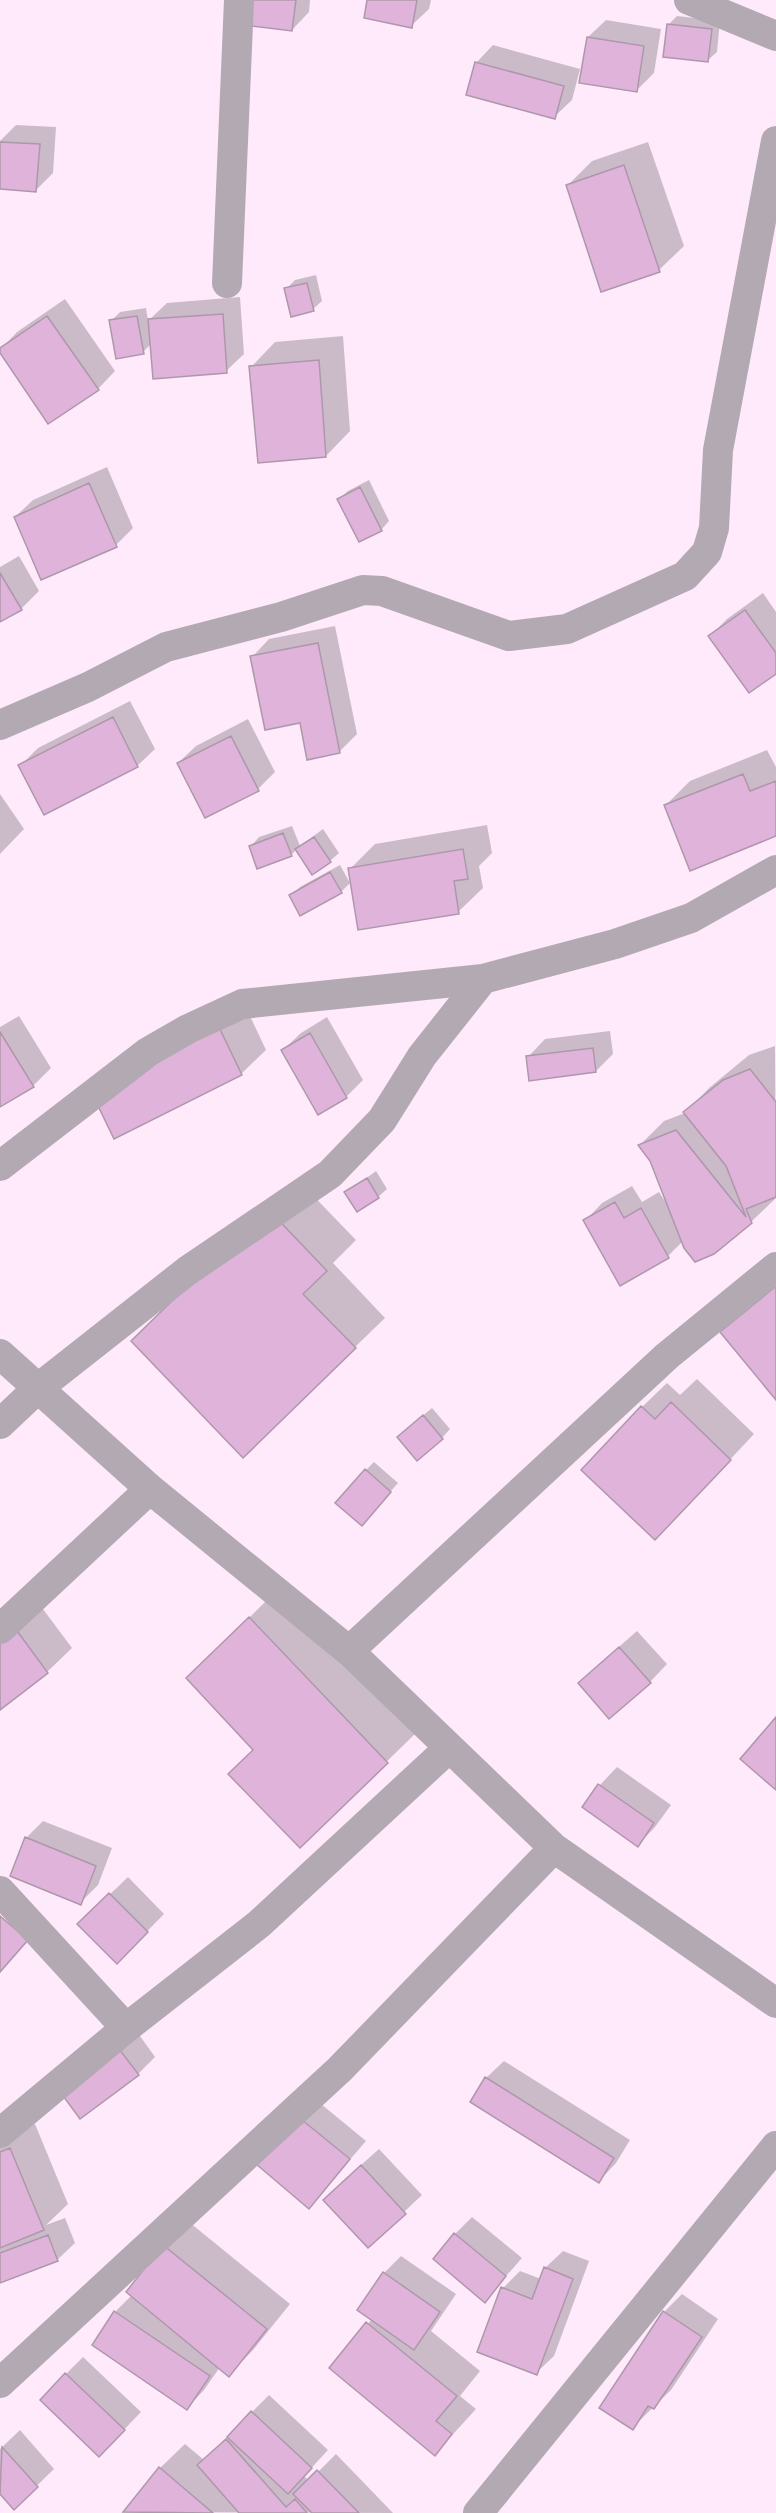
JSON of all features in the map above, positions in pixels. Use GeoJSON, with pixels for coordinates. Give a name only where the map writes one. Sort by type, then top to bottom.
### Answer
{"type":"FeatureCollection","features":[{"type":"Feature","properties":{"kind":"street"},"geometry":{"type":"LineString","coordinates":[[227,283],[239,0]]}},
{"type":"Feature","properties":{"kind":"street"},"geometry":{"type":"LineString","coordinates":[[689,0],[776,36]]}},
{"type":"Feature","properties":{"kind":"street"},"geometry":{"type":"LineString","coordinates":[[0,725],[88,687],[166,647],[281,617],[363,590],[382,591],[509,636],[567,629],[685,576],[707,552],[714,528],[718,450],[776,141]]}},
{"type":"Feature","properties":{"kind":"street"},"geometry":{"type":"LineString","coordinates":[[0,1166],[148,1052],[188,1029],[242,1004],[483,980],[615,944],[692,918],[776,870]]}},
{"type":"Feature","properties":{"kind":"street"},"geometry":{"type":"LineString","coordinates":[[0,1424],[36,1389],[187,1271],[330,1174],[382,1120],[422,1056],[483,980]]}},
{"type":"Feature","properties":{"kind":"street"},"geometry":{"type":"LineString","coordinates":[[349,1651],[667,1356],[776,1267]]}},
{"type":"Feature","properties":{"kind":"street"},"geometry":{"type":"LineString","coordinates":[[0,1354],[36,1389],[150,1489],[349,1651],[554,1848],[776,2003]]}},
{"type":"Feature","properties":{"kind":"street"},"geometry":{"type":"LineString","coordinates":[[0,1629],[150,1489]]}},
{"type":"Feature","properties":{"kind":"street"},"geometry":{"type":"LineString","coordinates":[[0,2133],[126,2028],[259,1924],[449,1748]]}},
{"type":"Feature","properties":{"kind":"street"},"geometry":{"type":"LineString","coordinates":[[0,2383],[340,2069],[554,1848]]}},
{"type":"Feature","properties":{"kind":"street"},"geometry":{"type":"LineString","coordinates":[[0,1891],[126,2028]]}},
{"type":"Feature","properties":{"kind":"street"},"geometry":{"type":"LineString","coordinates":[[478,2513],[776,2146]]}},
{"type":"Feature","properties":{"kind":"building"},"geometry":{"type":"Polygon","coordinates":[[[246,0],[296,0],[292,31],[243,25],[246,0]]]}},
{"type":"Feature","properties":{"kind":"building"},"geometry":{"type":"Polygon","coordinates":[[[367,0],[417,0],[412,28],[364,18],[367,0]]]}},
{"type":"Feature","properties":{"kind":"building"},"geometry":{"type":"Polygon","coordinates":[[[667,24],[712,29],[708,62],[663,57],[667,24]]]}},
{"type":"Feature","properties":{"kind":"building"},"geometry":{"type":"Polygon","coordinates":[[[587,37],[644,46],[637,92],[579,83],[587,37]]]}},
{"type":"Feature","properties":{"kind":"building"},"geometry":{"type":"Polygon","coordinates":[[[475,62],[564,86],[555,119],[466,95],[475,62]]]}},
{"type":"Feature","properties":{"kind":"building"},"geometry":{"type":"Polygon","coordinates":[[[0,142],[40,144],[36,192],[0,189],[0,142]]]}},
{"type":"Feature","properties":{"kind":"building"},"geometry":{"type":"Polygon","coordinates":[[[624,165],[660,272],[601,292],[566,185],[624,165]]]}},
{"type":"Feature","properties":{"kind":"building"},"geometry":{"type":"Polygon","coordinates":[[[307,283],[314,311],[291,317],[284,288],[307,283]]]}},
{"type":"Feature","properties":{"kind":"building"},"geometry":{"type":"Polygon","coordinates":[[[223,314],[227,373],[153,379],[148,319],[223,314]]]}},
{"type":"Feature","properties":{"kind":"building"},"geometry":{"type":"Polygon","coordinates":[[[47,316],[99,390],[48,424],[0,353],[0,348],[47,316]]]}},
{"type":"Feature","properties":{"kind":"building"},"geometry":{"type":"Polygon","coordinates":[[[137,316],[144,354],[116,359],[109,320],[137,316]]]}},
{"type":"Feature","properties":{"kind":"building"},"geometry":{"type":"Polygon","coordinates":[[[319,360],[326,457],[258,463],[249,366],[319,360]]]}},
{"type":"Feature","properties":{"kind":"building"},"geometry":{"type":"Polygon","coordinates":[[[89,483],[117,547],[41,580],[14,517],[89,483]]]}},
{"type":"Feature","properties":{"kind":"building"},"geometry":{"type":"Polygon","coordinates":[[[360,487],[382,531],[359,542],[337,499],[360,487]]]}},
{"type":"Feature","properties":{"kind":"building"},"geometry":{"type":"Polygon","coordinates":[[[0,573],[22,610],[0,622],[0,573]]]}},
{"type":"Feature","properties":{"kind":"building"},"geometry":{"type":"Polygon","coordinates":[[[745,610],[776,653],[776,674],[749,693],[708,636],[745,610]]]}},
{"type":"Feature","properties":{"kind":"building"},"geometry":{"type":"Polygon","coordinates":[[[318,643],[340,753],[307,760],[300,723],[265,730],[250,656],[318,643]]]}},
{"type":"Feature","properties":{"kind":"building"},"geometry":{"type":"Polygon","coordinates":[[[113,717],[138,767],[44,815],[18,765],[113,717]]]}},
{"type":"Feature","properties":{"kind":"building"},"geometry":{"type":"Polygon","coordinates":[[[231,736],[259,791],[205,818],[177,763],[231,736]]]}},
{"type":"Feature","properties":{"kind":"building"},"geometry":{"type":"Polygon","coordinates":[[[743,774],[750,791],[776,781],[776,836],[690,871],[664,805],[743,774]]]}},
{"type":"Feature","properties":{"kind":"building"},"geometry":{"type":"Polygon","coordinates":[[[283,833],[292,856],[257,869],[249,846],[283,833]]]}},
{"type":"Feature","properties":{"kind":"building"},"geometry":{"type":"Polygon","coordinates":[[[314,837],[331,862],[312,875],[295,849],[314,837]]]}},
{"type":"Feature","properties":{"kind":"building"},"geometry":{"type":"Polygon","coordinates":[[[463,849],[468,879],[454,881],[459,914],[358,930],[348,868],[463,849]]]}},
{"type":"Feature","properties":{"kind":"building"},"geometry":{"type":"Polygon","coordinates":[[[330,872],[342,893],[300,916],[289,895],[330,872]]]}},
{"type":"Feature","properties":{"kind":"building"},"geometry":{"type":"Polygon","coordinates":[[[216,1021],[242,1075],[114,1139],[88,1085],[216,1021]]]}},
{"type":"Feature","properties":{"kind":"building"},"geometry":{"type":"Polygon","coordinates":[[[0,1032],[34,1087],[0,1107],[0,1032]]]}},
{"type":"Feature","properties":{"kind":"building"},"geometry":{"type":"Polygon","coordinates":[[[310,1033],[347,1098],[318,1115],[281,1050],[310,1033]]]}},
{"type":"Feature","properties":{"kind":"building"},"geometry":{"type":"Polygon","coordinates":[[[593,1048],[596,1072],[529,1081],[526,1056],[593,1048]]]}},
{"type":"Feature","properties":{"kind":"building"},"geometry":{"type":"Polygon","coordinates":[[[750,1069],[776,1102],[776,1197],[746,1209],[752,1223],[714,1254],[695,1262],[684,1248],[650,1161],[638,1145],[676,1130],[746,1217],[726,1166],[683,1112],[723,1080],[750,1069]]]}},
{"type":"Feature","properties":{"kind":"building"},"geometry":{"type":"Polygon","coordinates":[[[367,1178],[379,1198],[357,1212],[344,1192],[367,1178]]]}},
{"type":"Feature","properties":{"kind":"building"},"geometry":{"type":"Polygon","coordinates":[[[615,1202],[624,1218],[641,1208],[669,1258],[620,1286],[583,1220],[615,1202]]]}},
{"type":"Feature","properties":{"kind":"building"},"geometry":{"type":"Polygon","coordinates":[[[267,1208],[327,1271],[303,1294],[356,1348],[243,1458],[131,1341],[267,1208]]]}},
{"type":"Feature","properties":{"kind":"building"},"geometry":{"type":"Polygon","coordinates":[[[776,1288],[776,1400],[720,1332],[776,1288]]]}},
{"type":"Feature","properties":{"kind":"building"},"geometry":{"type":"Polygon","coordinates":[[[671,1402],[731,1460],[655,1540],[581,1470],[641,1406],[655,1419],[671,1402]]]}},
{"type":"Feature","properties":{"kind":"building"},"geometry":{"type":"Polygon","coordinates":[[[423,1415],[443,1439],[417,1461],[397,1437],[423,1415]]]}},
{"type":"Feature","properties":{"kind":"building"},"geometry":{"type":"Polygon","coordinates":[[[365,1469],[391,1492],[362,1526],[335,1503],[365,1469]]]}},
{"type":"Feature","properties":{"kind":"building"},"geometry":{"type":"Polygon","coordinates":[[[249,1617],[388,1763],[300,1848],[228,1774],[253,1750],[186,1678],[249,1617]]]}},
{"type":"Feature","properties":{"kind":"building"},"geometry":{"type":"Polygon","coordinates":[[[9,1620],[48,1673],[0,1710],[0,1627],[9,1620]]]}},
{"type":"Feature","properties":{"kind":"building"},"geometry":{"type":"Polygon","coordinates":[[[619,1647],[651,1683],[609,1719],[578,1683],[619,1647]]]}},
{"type":"Feature","properties":{"kind":"building"},"geometry":{"type":"Polygon","coordinates":[[[776,1717],[776,1790],[740,1759],[776,1717]]]}},
{"type":"Feature","properties":{"kind":"building"},"geometry":{"type":"Polygon","coordinates":[[[598,1784],[654,1823],[638,1847],[582,1807],[598,1784]]]}},
{"type":"Feature","properties":{"kind":"building"},"geometry":{"type":"Polygon","coordinates":[[[25,1837],[96,1866],[81,1905],[10,1876],[25,1837]]]}},
{"type":"Feature","properties":{"kind":"building"},"geometry":{"type":"Polygon","coordinates":[[[109,1893],[148,1932],[117,1964],[77,1924],[109,1893]]]}},
{"type":"Feature","properties":{"kind":"building"},"geometry":{"type":"Polygon","coordinates":[[[0,1916],[28,1940],[0,1972],[0,1916]]]}},
{"type":"Feature","properties":{"kind":"building"},"geometry":{"type":"Polygon","coordinates":[[[116,2045],[139,2075],[80,2119],[58,2089],[116,2045]]]}},
{"type":"Feature","properties":{"kind":"building"},"geometry":{"type":"Polygon","coordinates":[[[485,2077],[614,2158],[599,2183],[470,2102],[485,2077]]]}},
{"type":"Feature","properties":{"kind":"building"},"geometry":{"type":"Polygon","coordinates":[[[296,2115],[350,2159],[309,2209],[256,2164],[296,2115]]]}},
{"type":"Feature","properties":{"kind":"building"},"geometry":{"type":"Polygon","coordinates":[[[10,2148],[44,2230],[0,2248],[0,2152],[10,2148]]]}},
{"type":"Feature","properties":{"kind":"building"},"geometry":{"type":"Polygon","coordinates":[[[361,2165],[406,2214],[368,2248],[323,2200],[361,2165]]]}},
{"type":"Feature","properties":{"kind":"building"},"geometry":{"type":"Polygon","coordinates":[[[454,2233],[506,2276],[485,2303],[433,2259],[454,2233]]]}},
{"type":"Feature","properties":{"kind":"building"},"geometry":{"type":"Polygon","coordinates":[[[48,2235],[58,2261],[0,2283],[0,2253],[48,2235]]]}},
{"type":"Feature","properties":{"kind":"building"},"geometry":{"type":"Polygon","coordinates":[[[163,2245],[267,2329],[229,2377],[126,2292],[163,2245]]]}},
{"type":"Feature","properties":{"kind":"building"},"geometry":{"type":"Polygon","coordinates":[[[544,2267],[573,2279],[537,2375],[477,2352],[501,2287],[532,2299],[544,2267]]]}},
{"type":"Feature","properties":{"kind":"building"},"geometry":{"type":"Polygon","coordinates":[[[383,2272],[440,2312],[414,2350],[357,2310],[383,2272]]]}},
{"type":"Feature","properties":{"kind":"building"},"geometry":{"type":"Polygon","coordinates":[[[114,2311],[210,2376],[187,2410],[92,2345],[114,2311]]]}},
{"type":"Feature","properties":{"kind":"building"},"geometry":{"type":"Polygon","coordinates":[[[663,2311],[702,2337],[654,2409],[648,2406],[633,2430],[599,2408],[663,2311]]]}},
{"type":"Feature","properties":{"kind":"building"},"geometry":{"type":"Polygon","coordinates":[[[366,2322],[457,2396],[436,2421],[452,2434],[435,2456],[329,2368],[366,2322]]]}},
{"type":"Feature","properties":{"kind":"building"},"geometry":{"type":"Polygon","coordinates":[[[65,2373],[125,2430],[99,2457],[40,2400],[65,2373]]]}},
{"type":"Feature","properties":{"kind":"building"},"geometry":{"type":"Polygon","coordinates":[[[251,2411],[312,2468],[288,2494],[227,2437],[251,2411]]]}},
{"type":"Feature","properties":{"kind":"building"},"geometry":{"type":"Polygon","coordinates":[[[226,2439],[286,2507],[295,2499],[307,2513],[239,2513],[197,2465],[226,2439]]]}},
{"type":"Feature","properties":{"kind":"building"},"geometry":{"type":"Polygon","coordinates":[[[2,2447],[38,2487],[14,2510],[0,2494],[2,2447]]]}},
{"type":"Feature","properties":{"kind":"building"},"geometry":{"type":"Polygon","coordinates":[[[159,2467],[213,2513],[123,2512],[159,2467]]]}},
{"type":"Feature","properties":{"kind":"building"},"geometry":{"type":"Polygon","coordinates":[[[317,2470],[359,2513],[312,2513],[293,2494],[317,2470]]]}}]}
